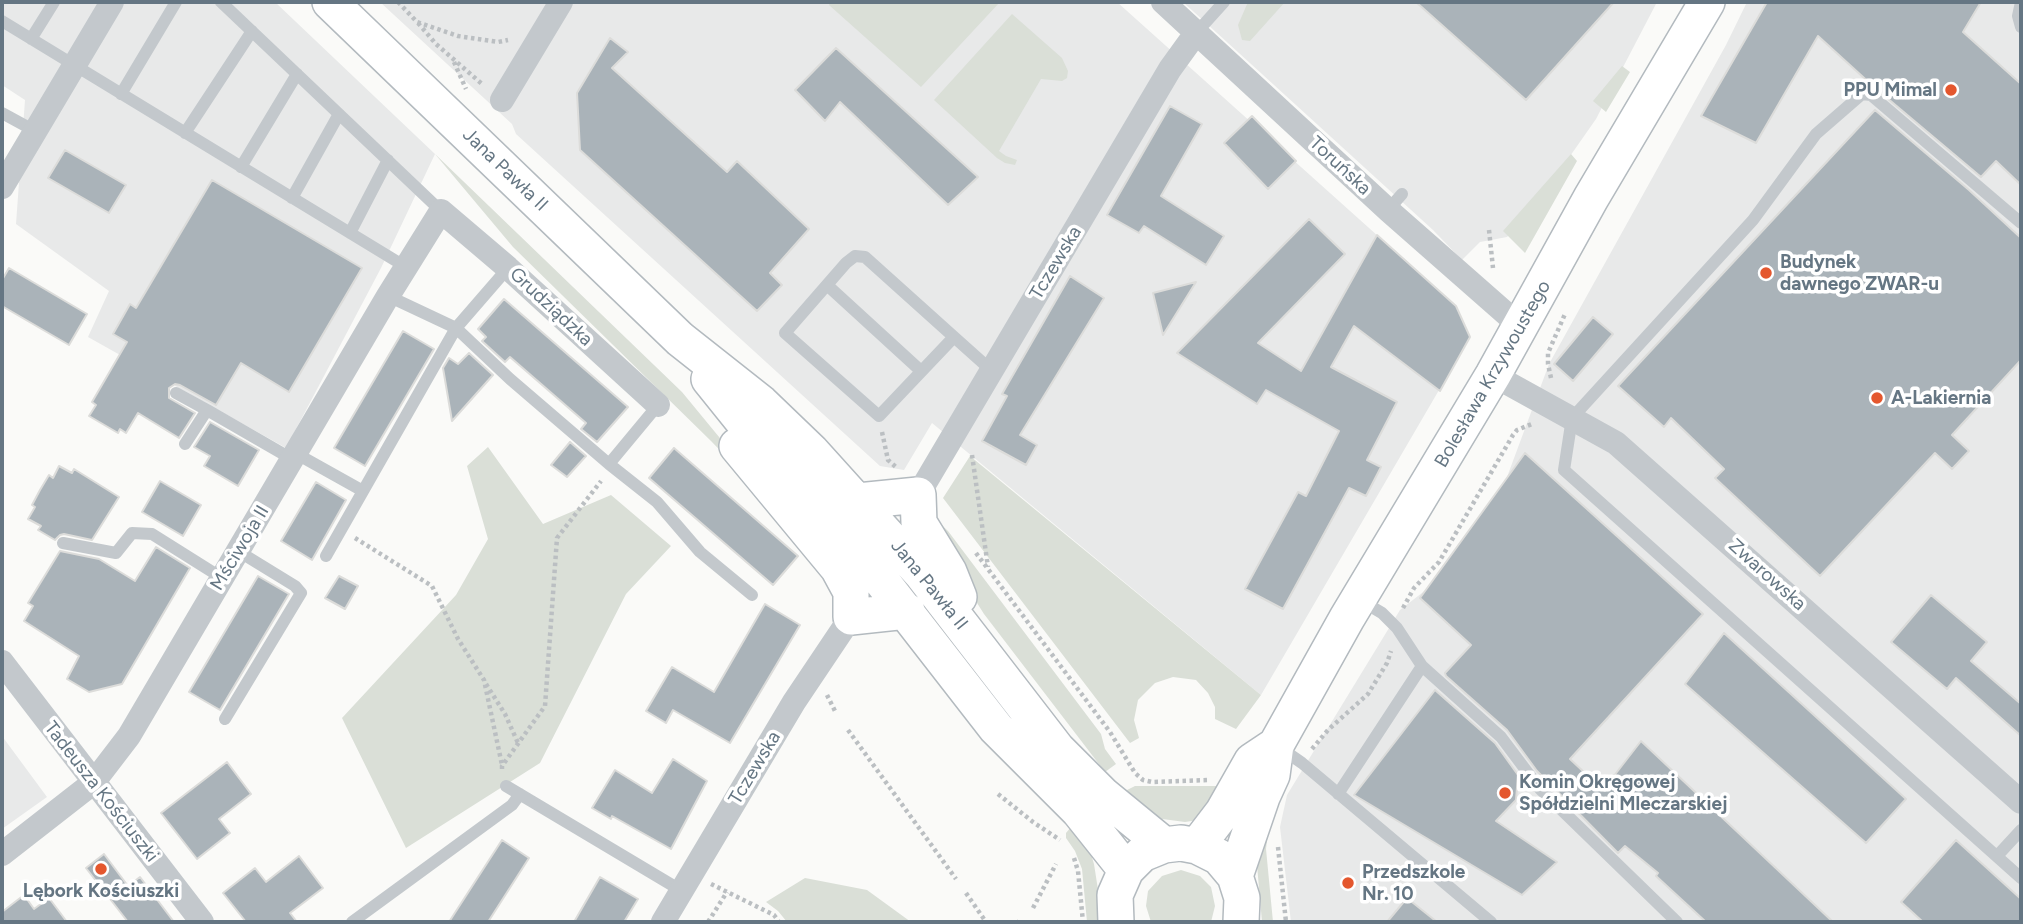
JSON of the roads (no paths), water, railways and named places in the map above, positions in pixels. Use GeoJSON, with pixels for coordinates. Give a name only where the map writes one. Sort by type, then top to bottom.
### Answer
{"type":"FeatureCollection","features":[{"type":"Feature","properties":{"kind":"main road","name":"Jana Pawła II"},"geometry":{"type":"LineString","coordinates":[[330,2],[680,339],[761,403],[858,501],[922,574],[1064,757],[1104,795],[1181,845],[1219,857],[1235,876]]}},
{"type":"Feature","properties":{"kind":"main road","name":"Bolesława Krzywoustego"},"geometry":{"type":"LineString","coordinates":[[1235,876],[1262,797],[1272,775],[1295,754],[1358,599],[1421,499],[1591,198],[1707,2]]}},
{"type":"Feature","properties":{"kind":"main road","name":"Jana Pawła II"},"geometry":{"type":"LineString","coordinates":[[680,339],[742,420],[853,544],[996,728],[1079,811],[1126,870]]}},
{"type":"Feature","properties":{"kind":"main road"},"geometry":{"type":"LineString","coordinates":[[711,382],[728,435],[838,568],[851,592],[851,617],[907,611]]}},
{"type":"Feature","properties":{"kind":"main road"},"geometry":{"type":"LineString","coordinates":[[858,501],[918,495],[919,523],[949,572],[976,643]]}},
{"type":"Feature","properties":{"kind":"main road","name":"Bolesława Krzywoustego"},"geometry":{"type":"LineString","coordinates":[[1181,845],[1223,813],[1252,761],[1295,754]]}},
{"type":"Feature","properties":{"kind":"main road"},"geometry":{"type":"LineString","coordinates":[[1116,922],[1115,895],[1126,870],[1142,854],[1181,845]]}},
{"type":"Feature","properties":{"kind":"main road"},"geometry":{"type":"LineString","coordinates":[[1235,876],[1242,898],[1241,922]]}},
{"type":"Feature","properties":{"kind":"street"},"geometry":{"type":"LineString","coordinates":[[2,187],[112,2]]}},
{"type":"Feature","properties":{"kind":"street"},"geometry":{"type":"LineString","coordinates":[[502,100],[561,2]]}},
{"type":"Feature","properties":{"kind":"street","name":"Toruńska"},"geometry":{"type":"LineString","coordinates":[[1163,2],[1395,202],[1520,326]]}},
{"type":"Feature","properties":{"kind":"street","name":"Tczewska"},"geometry":{"type":"LineString","coordinates":[[918,495],[1170,69],[1196,33]]}},
{"type":"Feature","properties":{"kind":"street","name":"Mściwoja II"},"geometry":{"type":"LineString","coordinates":[[2,854],[93,783],[129,736],[388,296],[441,211]]}},
{"type":"Feature","properties":{"kind":"street","name":"Grudziądzka"},"geometry":{"type":"LineString","coordinates":[[441,211],[508,268],[658,405]]}},
{"type":"Feature","properties":{"kind":"street","name":"Zwarowska"},"geometry":{"type":"LineString","coordinates":[[1493,375],[1616,443],[2021,802]]}},
{"type":"Feature","properties":{"kind":"street","name":"Tczewska"},"geometry":{"type":"LineString","coordinates":[[663,922],[794,702],[851,617]]}},
{"type":"Feature","properties":{"kind":"street","name":"Tadeusza Kościuszki"},"geometry":{"type":"LineString","coordinates":[[2,662],[201,922]]}},
{"type":"Feature","properties":{"kind":"lane"},"geometry":{"type":"LineString","coordinates":[[32,39],[54,2]]}},
{"type":"Feature","properties":{"kind":"lane"},"geometry":{"type":"LineString","coordinates":[[121,94],[176,2]]}},
{"type":"Feature","properties":{"kind":"lane"},"geometry":{"type":"LineString","coordinates":[[221,2],[441,211]]}},
{"type":"Feature","properties":{"kind":"lane"},"geometry":{"type":"LineString","coordinates":[[1196,33],[1224,2]]}},
{"type":"Feature","properties":{"kind":"lane"},"geometry":{"type":"LineString","coordinates":[[2021,2],[2018,16],[2021,27]]}},
{"type":"Feature","properties":{"kind":"lane"},"geometry":{"type":"LineString","coordinates":[[2,21],[406,267]]}},
{"type":"Feature","properties":{"kind":"lane"},"geometry":{"type":"LineString","coordinates":[[185,133],[252,31]]}},
{"type":"Feature","properties":{"kind":"lane"},"geometry":{"type":"LineString","coordinates":[[241,167],[297,74]]}},
{"type":"Feature","properties":{"kind":"lane"},"geometry":{"type":"LineString","coordinates":[[2021,223],[1871,95],[1862,94],[1816,134],[1753,220],[1572,418],[1564,470],[2021,878]]}},
{"type":"Feature","properties":{"kind":"lane"},"geometry":{"type":"LineString","coordinates":[[2,113],[35,131]]}},
{"type":"Feature","properties":{"kind":"lane"},"geometry":{"type":"LineString","coordinates":[[292,198],[340,114]]}},
{"type":"Feature","properties":{"kind":"lane"},"geometry":{"type":"LineString","coordinates":[[350,233],[388,160]]}},
{"type":"Feature","properties":{"kind":"lane"},"geometry":{"type":"LineString","coordinates":[[954,337],[878,415],[785,333],[855,256],[865,257],[992,371]]}},
{"type":"Feature","properties":{"kind":"lane"},"geometry":{"type":"LineString","coordinates":[[326,556],[456,328],[508,268]]}},
{"type":"Feature","properties":{"kind":"lane"},"geometry":{"type":"LineString","coordinates":[[827,285],[921,371]]}},
{"type":"Feature","properties":{"kind":"lane"},"geometry":{"type":"LineString","coordinates":[[388,296],[456,328],[510,379],[657,502],[700,552],[752,594]]}},
{"type":"Feature","properties":{"kind":"lane"},"geometry":{"type":"LineString","coordinates":[[176,393],[363,491]]}},
{"type":"Feature","properties":{"kind":"lane"},"geometry":{"type":"LineString","coordinates":[[610,464],[658,405]]}},
{"type":"Feature","properties":{"kind":"lane"},"geometry":{"type":"LineString","coordinates":[[185,444],[207,410]]}},
{"type":"Feature","properties":{"kind":"lane"},"geometry":{"type":"LineString","coordinates":[[62,543],[116,553],[132,533],[152,534],[222,578]]}},
{"type":"Feature","properties":{"kind":"lane"},"geometry":{"type":"LineString","coordinates":[[225,719],[301,593],[295,586],[238,551]]}},
{"type":"Feature","properties":{"kind":"lane"},"geometry":{"type":"LineString","coordinates":[[1358,599],[1382,613],[1396,628],[1422,666],[1501,737],[1540,789],[1677,922]]}},
{"type":"Feature","properties":{"kind":"lane"},"geometry":{"type":"LineString","coordinates":[[1338,794],[1422,666]]}},
{"type":"Feature","properties":{"kind":"lane"},"geometry":{"type":"LineString","coordinates":[[1295,754],[1338,794],[1491,922]]}},
{"type":"Feature","properties":{"kind":"lane"},"geometry":{"type":"LineString","coordinates":[[506,786],[687,882]]}},
{"type":"Feature","properties":{"kind":"lane"},"geometry":{"type":"LineString","coordinates":[[352,922],[513,805],[520,794]]}},
{"type":"Feature","properties":{"kind":"lane"},"geometry":{"type":"LineString","coordinates":[[1998,855],[2021,830]]}},
{"type":"Feature","properties":{"kind":"place","name":"PPU Mimal"},"geometry":{"type":"Point","coordinates":[1951,90]}},
{"type":"Feature","properties":{"kind":"place","name":"Budynek dawnego ZWAR-u"},"geometry":{"type":"Point","coordinates":[1766,273]}},
{"type":"Feature","properties":{"kind":"place","name":"A-Lakiernia"},"geometry":{"type":"Point","coordinates":[1877,398]}},
{"type":"Feature","properties":{"kind":"place","name":"Komin Okręgowej Spółdzielni Mleczarskiej"},"geometry":{"type":"Point","coordinates":[1505,793]}},
{"type":"Feature","properties":{"kind":"place","name":"Lębork Kościuszki"},"geometry":{"type":"Point","coordinates":[101,869]}},
{"type":"Feature","properties":{"kind":"place","name":"Przedszkole Nr. 10"},"geometry":{"type":"Point","coordinates":[1348,883]}}]}
